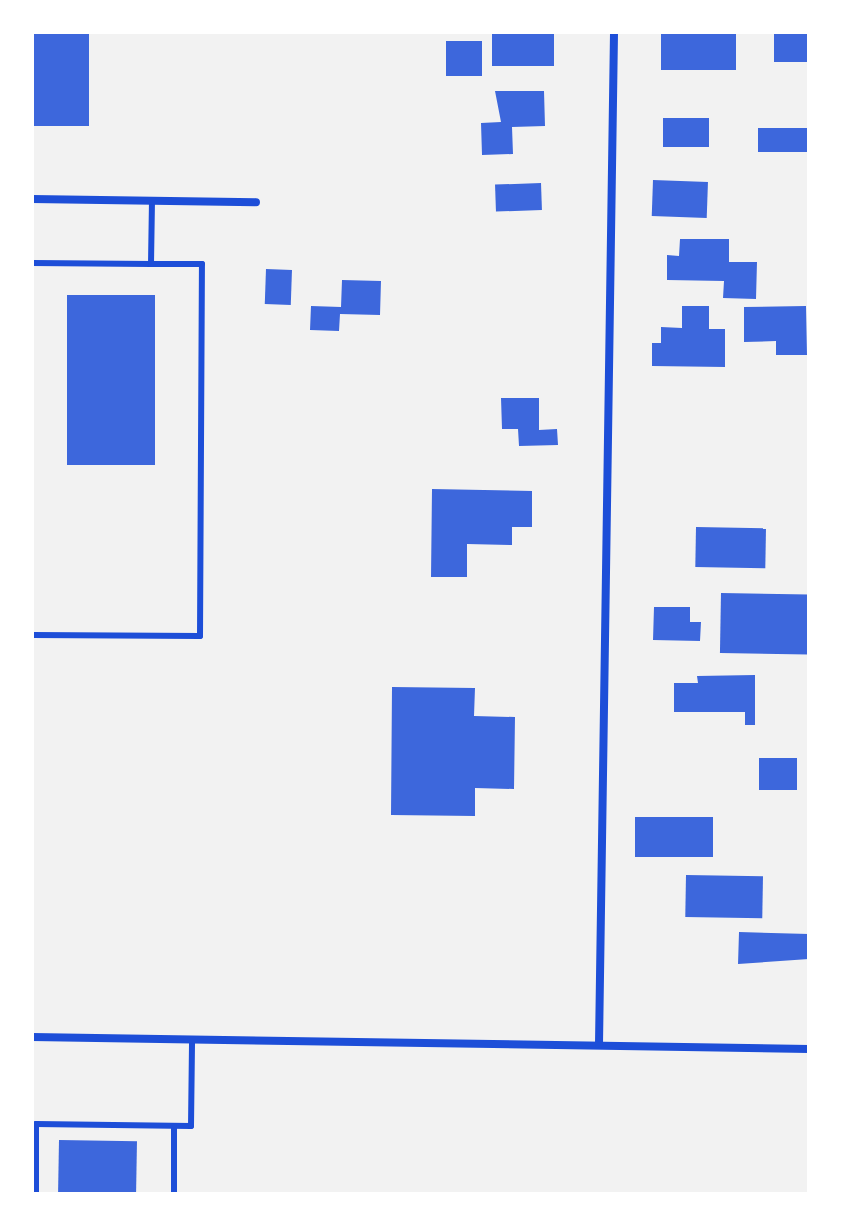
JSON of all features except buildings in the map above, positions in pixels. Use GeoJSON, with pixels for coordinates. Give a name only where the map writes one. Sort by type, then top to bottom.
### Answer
{"type":"FeatureCollection","features":[{"type":"Feature","properties":{"kind":"street"},"geometry":{"type":"LineString","coordinates":[[599,1044],[614,32]]}},
{"type":"Feature","properties":{"kind":"street"},"geometry":{"type":"LineString","coordinates":[[32,199],[256,202]]}},
{"type":"Feature","properties":{"kind":"street"},"geometry":{"type":"LineString","coordinates":[[32,1037],[809,1049]]}},
{"type":"Feature","properties":{"kind":"lane"},"geometry":{"type":"LineString","coordinates":[[151,264],[152,201]]}},
{"type":"Feature","properties":{"kind":"lane"},"geometry":{"type":"LineString","coordinates":[[32,263],[202,264],[200,636],[32,635]]}},
{"type":"Feature","properties":{"kind":"lane"},"geometry":{"type":"LineString","coordinates":[[36,1194],[36,1124],[191,1126],[192,1039]]}},
{"type":"Feature","properties":{"kind":"lane"},"geometry":{"type":"LineString","coordinates":[[174,1126],[174,1194]]}}]}
